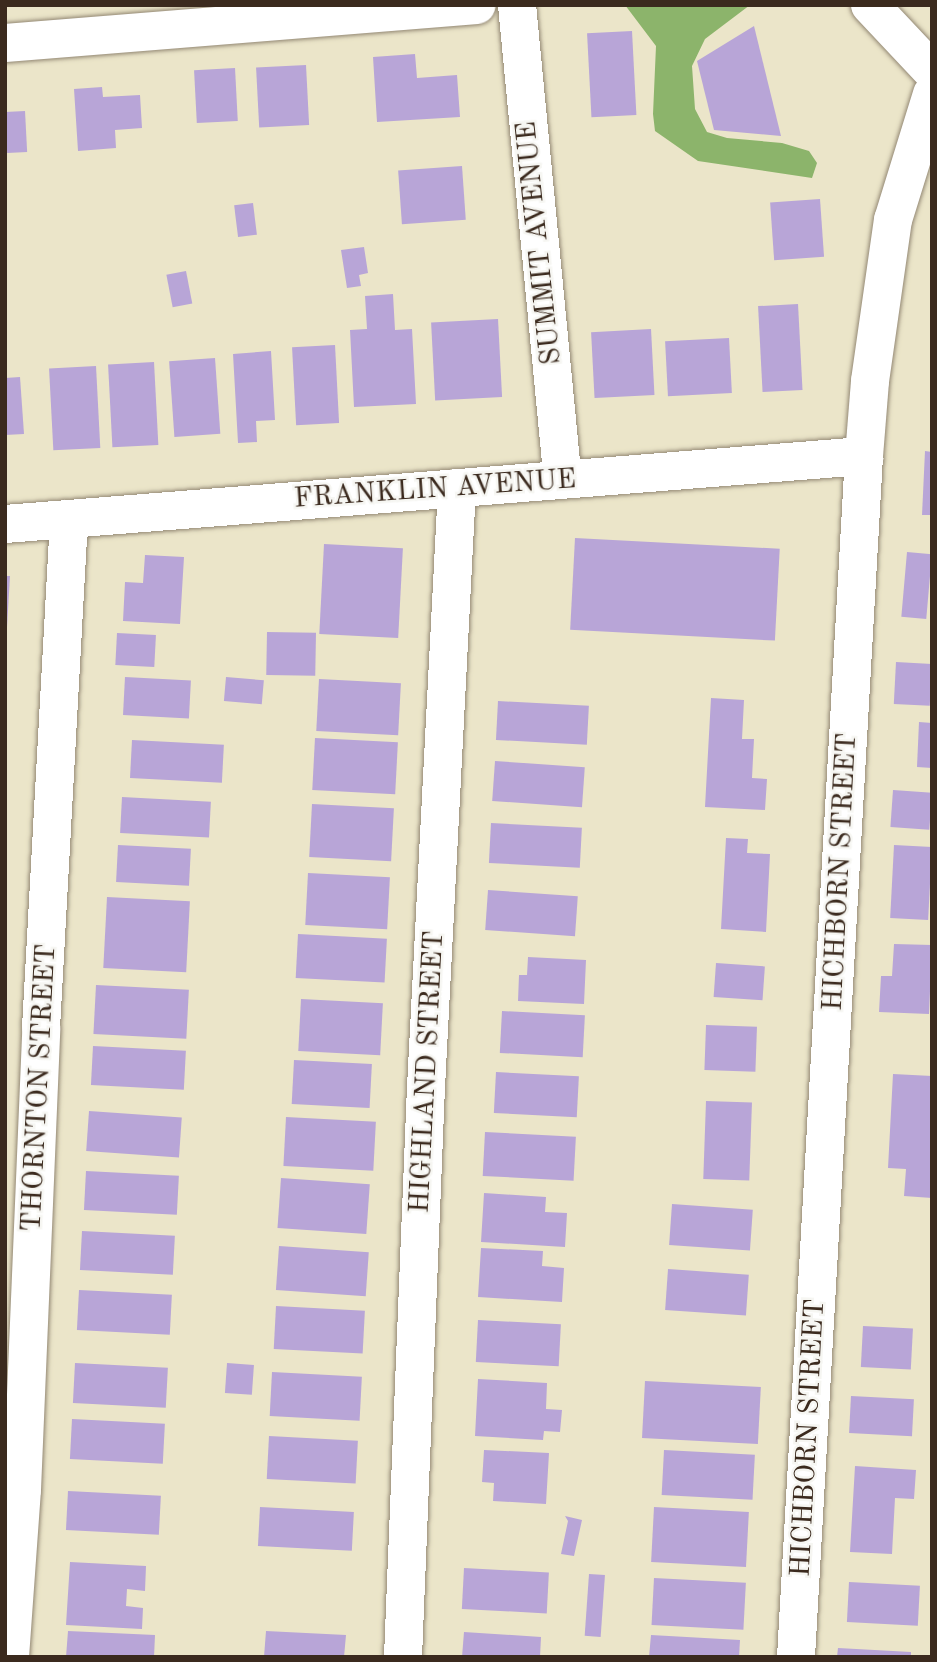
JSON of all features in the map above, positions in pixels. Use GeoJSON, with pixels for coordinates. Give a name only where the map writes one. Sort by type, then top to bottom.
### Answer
{"type":"FeatureCollection","features":[{"type":"Feature","properties":{"kind":"main road"},"geometry":{"type":"LineString","coordinates":[[5,43],[476,5]]}},
{"type":"Feature","properties":{"kind":"main road","name":"SUMMIT AVENUE"},"geometry":{"type":"LineString","coordinates":[[517,5],[563,480]]}},
{"type":"Feature","properties":{"kind":"main road"},"geometry":{"type":"LineString","coordinates":[[870,5],[932,71]]}},
{"type":"Feature","properties":{"kind":"main road","name":"HICHBORN STREET"},"geometry":{"type":"LineString","coordinates":[[796,1657],[870,381],[893,220],[932,94]]}},
{"type":"Feature","properties":{"kind":"main road","name":"FRANKLIN AVENUE"},"geometry":{"type":"LineString","coordinates":[[5,524],[864,456]]}},
{"type":"Feature","properties":{"kind":"main road","name":"HIGHLAND STREET"},"geometry":{"type":"LineString","coordinates":[[403,1657],[426,1087],[457,488]]}},
{"type":"Feature","properties":{"kind":"main road","name":"THORNTON STREET"},"geometry":{"type":"LineString","coordinates":[[10,1657],[22,1490],[41,1028],[69,519]]}},
{"type":"Feature","properties":{"kind":"green space"},"geometry":{"type":"Polygon","coordinates":[[[625,5],[750,5],[705,39],[692,66],[695,109],[707,132],[727,138],[782,143],[809,151],[817,163],[812,178],[698,161],[655,131],[653,114],[656,46],[625,5]]]}},
{"type":"Feature","properties":{"kind":"building"},"geometry":{"type":"Polygon","coordinates":[[[754,26],[781,136],[714,130],[697,61],[754,26]]]}},
{"type":"Feature","properties":{"kind":"building"},"geometry":{"type":"Polygon","coordinates":[[[632,31],[636,115],[591,117],[587,33],[632,31]]]}},
{"type":"Feature","properties":{"kind":"building"},"geometry":{"type":"Polygon","coordinates":[[[415,54],[417,78],[457,75],[460,117],[377,122],[373,57],[415,54]]]}},
{"type":"Feature","properties":{"kind":"building"},"geometry":{"type":"Polygon","coordinates":[[[306,65],[309,125],[259,128],[256,68],[306,65]]]}},
{"type":"Feature","properties":{"kind":"building"},"geometry":{"type":"Polygon","coordinates":[[[235,68],[238,121],[197,123],[194,70],[235,68]]]}},
{"type":"Feature","properties":{"kind":"building"},"geometry":{"type":"Polygon","coordinates":[[[102,87],[103,97],[140,95],[142,128],[115,130],[116,148],[78,151],[74,89],[102,87]]]}},
{"type":"Feature","properties":{"kind":"building"},"geometry":{"type":"Polygon","coordinates":[[[25,111],[27,152],[7,153],[5,112],[25,111]]]}},
{"type":"Feature","properties":{"kind":"building"},"geometry":{"type":"Polygon","coordinates":[[[462,166],[466,220],[402,224],[398,170],[462,166]]]}},
{"type":"Feature","properties":{"kind":"building"},"geometry":{"type":"Polygon","coordinates":[[[820,199],[824,257],[774,260],[770,202],[820,199]]]}},
{"type":"Feature","properties":{"kind":"building"},"geometry":{"type":"Polygon","coordinates":[[[253,203],[257,235],[238,237],[234,205],[253,203]]]}},
{"type":"Feature","properties":{"kind":"building"},"geometry":{"type":"Polygon","coordinates":[[[364,247],[368,273],[359,275],[361,286],[347,288],[341,250],[364,247]]]}},
{"type":"Feature","properties":{"kind":"building"},"geometry":{"type":"Polygon","coordinates":[[[186,271],[192,303],[173,307],[166,275],[186,271]]]}},
{"type":"Feature","properties":{"kind":"building"},"geometry":{"type":"Polygon","coordinates":[[[393,294],[395,330],[412,329],[416,404],[354,407],[350,330],[367,329],[365,296],[393,294]]]}},
{"type":"Feature","properties":{"kind":"building"},"geometry":{"type":"Polygon","coordinates":[[[798,304],[803,390],[763,392],[758,306],[798,304]]]}},
{"type":"Feature","properties":{"kind":"building"},"geometry":{"type":"Polygon","coordinates":[[[498,319],[502,397],[435,400],[431,323],[498,319]]]}},
{"type":"Feature","properties":{"kind":"building"},"geometry":{"type":"Polygon","coordinates":[[[651,329],[654,395],[595,398],[591,332],[651,329]]]}},
{"type":"Feature","properties":{"kind":"building"},"geometry":{"type":"Polygon","coordinates":[[[729,338],[732,393],[668,396],[665,341],[729,338]]]}},
{"type":"Feature","properties":{"kind":"building"},"geometry":{"type":"Polygon","coordinates":[[[335,345],[339,423],[296,425],[292,347],[335,345]]]}},
{"type":"Feature","properties":{"kind":"building"},"geometry":{"type":"Polygon","coordinates":[[[271,351],[275,420],[256,421],[257,442],[238,443],[233,354],[271,351]]]}},
{"type":"Feature","properties":{"kind":"building"},"geometry":{"type":"Polygon","coordinates":[[[215,358],[220,434],[174,437],[169,361],[215,358]]]}},
{"type":"Feature","properties":{"kind":"building"},"geometry":{"type":"Polygon","coordinates":[[[154,362],[158,445],[112,447],[108,364],[154,362]]]}},
{"type":"Feature","properties":{"kind":"building"},"geometry":{"type":"Polygon","coordinates":[[[96,366],[100,448],[53,450],[49,368],[96,366]]]}},
{"type":"Feature","properties":{"kind":"building"},"geometry":{"type":"Polygon","coordinates":[[[20,377],[24,434],[5,435],[5,378],[20,377]]]}},
{"type":"Feature","properties":{"kind":"building"},"geometry":{"type":"Polygon","coordinates":[[[925,451],[932,452],[932,515],[922,515],[925,451]]]}},
{"type":"Feature","properties":{"kind":"building"},"geometry":{"type":"Polygon","coordinates":[[[575,538],[780,549],[775,641],[570,630],[575,538]]]}},
{"type":"Feature","properties":{"kind":"building"},"geometry":{"type":"Polygon","coordinates":[[[324,544],[403,548],[398,638],[319,634],[324,544]]]}},
{"type":"Feature","properties":{"kind":"building"},"geometry":{"type":"Polygon","coordinates":[[[907,552],[932,554],[926,619],[901,617],[907,552]]]}},
{"type":"Feature","properties":{"kind":"building"},"geometry":{"type":"Polygon","coordinates":[[[145,555],[184,557],[180,624],[123,621],[125,582],[143,583],[145,555]]]}},
{"type":"Feature","properties":{"kind":"building"},"geometry":{"type":"Polygon","coordinates":[[[5,576],[10,576],[7,627],[5,627],[5,576]]]}},
{"type":"Feature","properties":{"kind":"building"},"geometry":{"type":"Polygon","coordinates":[[[267,632],[316,633],[315,676],[266,675],[267,632]]]}},
{"type":"Feature","properties":{"kind":"building"},"geometry":{"type":"Polygon","coordinates":[[[117,633],[156,635],[154,667],[115,665],[117,633]]]}},
{"type":"Feature","properties":{"kind":"building"},"geometry":{"type":"Polygon","coordinates":[[[896,662],[932,664],[930,706],[894,704],[896,662]]]}},
{"type":"Feature","properties":{"kind":"building"},"geometry":{"type":"Polygon","coordinates":[[[125,677],[191,680],[189,718],[123,715],[125,677]]]}},
{"type":"Feature","properties":{"kind":"building"},"geometry":{"type":"Polygon","coordinates":[[[226,677],[264,680],[262,704],[224,701],[226,677]]]}},
{"type":"Feature","properties":{"kind":"building"},"geometry":{"type":"Polygon","coordinates":[[[319,679],[401,683],[398,735],[316,731],[319,679]]]}},
{"type":"Feature","properties":{"kind":"building"},"geometry":{"type":"Polygon","coordinates":[[[711,698],[744,700],[742,739],[754,739],[752,778],[767,779],[765,810],[705,807],[711,698]]]}},
{"type":"Feature","properties":{"kind":"building"},"geometry":{"type":"Polygon","coordinates":[[[498,701],[589,706],[587,745],[496,740],[498,701]]]}},
{"type":"Feature","properties":{"kind":"building"},"geometry":{"type":"Polygon","coordinates":[[[919,722],[932,723],[932,768],[917,767],[919,722]]]}},
{"type":"Feature","properties":{"kind":"building"},"geometry":{"type":"Polygon","coordinates":[[[315,738],[398,742],[395,794],[312,790],[315,738]]]}},
{"type":"Feature","properties":{"kind":"building"},"geometry":{"type":"Polygon","coordinates":[[[132,740],[224,745],[222,783],[130,778],[132,740]]]}},
{"type":"Feature","properties":{"kind":"building"},"geometry":{"type":"Polygon","coordinates":[[[495,761],[585,767],[582,807],[492,801],[495,761]]]}},
{"type":"Feature","properties":{"kind":"building"},"geometry":{"type":"Polygon","coordinates":[[[893,790],[932,793],[929,830],[890,827],[893,790]]]}},
{"type":"Feature","properties":{"kind":"building"},"geometry":{"type":"Polygon","coordinates":[[[122,797],[211,802],[209,838],[120,833],[122,797]]]}},
{"type":"Feature","properties":{"kind":"building"},"geometry":{"type":"Polygon","coordinates":[[[312,804],[394,808],[391,861],[309,857],[312,804]]]}},
{"type":"Feature","properties":{"kind":"building"},"geometry":{"type":"Polygon","coordinates":[[[491,823],[582,828],[580,868],[489,863],[491,823]]]}},
{"type":"Feature","properties":{"kind":"building"},"geometry":{"type":"Polygon","coordinates":[[[726,838],[748,839],[747,853],[770,854],[766,932],[721,929],[726,838]]]}},
{"type":"Feature","properties":{"kind":"building"},"geometry":{"type":"Polygon","coordinates":[[[118,845],[191,849],[189,886],[116,882],[118,845]]]}},
{"type":"Feature","properties":{"kind":"building"},"geometry":{"type":"Polygon","coordinates":[[[894,845],[932,847],[928,920],[890,918],[894,845]]]}},
{"type":"Feature","properties":{"kind":"building"},"geometry":{"type":"Polygon","coordinates":[[[308,873],[390,877],[387,929],[305,925],[308,873]]]}},
{"type":"Feature","properties":{"kind":"building"},"geometry":{"type":"Polygon","coordinates":[[[488,890],[578,896],[575,936],[485,930],[488,890]]]}},
{"type":"Feature","properties":{"kind":"building"},"geometry":{"type":"Polygon","coordinates":[[[107,897],[190,901],[186,972],[103,968],[107,897]]]}},
{"type":"Feature","properties":{"kind":"building"},"geometry":{"type":"Polygon","coordinates":[[[298,934],[387,939],[385,983],[296,978],[298,934]]]}},
{"type":"Feature","properties":{"kind":"building"},"geometry":{"type":"Polygon","coordinates":[[[894,944],[932,945],[929,1014],[879,1012],[881,976],[892,976],[894,944]]]}},
{"type":"Feature","properties":{"kind":"building"},"geometry":{"type":"Polygon","coordinates":[[[528,957],[586,960],[584,1004],[518,1001],[519,975],[527,975],[528,957]]]}},
{"type":"Feature","properties":{"kind":"building"},"geometry":{"type":"Polygon","coordinates":[[[716,963],[765,966],[763,1000],[714,997],[716,963]]]}},
{"type":"Feature","properties":{"kind":"building"},"geometry":{"type":"Polygon","coordinates":[[[96,985],[189,990],[186,1039],[93,1034],[96,985]]]}},
{"type":"Feature","properties":{"kind":"building"},"geometry":{"type":"Polygon","coordinates":[[[301,999],[383,1003],[380,1055],[298,1051],[301,999]]]}},
{"type":"Feature","properties":{"kind":"building"},"geometry":{"type":"Polygon","coordinates":[[[502,1011],[585,1015],[583,1057],[500,1053],[502,1011]]]}},
{"type":"Feature","properties":{"kind":"building"},"geometry":{"type":"Polygon","coordinates":[[[706,1025],[757,1027],[755,1072],[704,1070],[706,1025]]]}},
{"type":"Feature","properties":{"kind":"building"},"geometry":{"type":"Polygon","coordinates":[[[93,1046],[186,1051],[184,1090],[91,1085],[93,1046]]]}},
{"type":"Feature","properties":{"kind":"building"},"geometry":{"type":"Polygon","coordinates":[[[294,1060],[372,1064],[370,1108],[292,1104],[294,1060]]]}},
{"type":"Feature","properties":{"kind":"building"},"geometry":{"type":"Polygon","coordinates":[[[496,1072],[579,1076],[577,1117],[494,1113],[496,1072]]]}},
{"type":"Feature","properties":{"kind":"building"},"geometry":{"type":"Polygon","coordinates":[[[893,1074],[932,1076],[932,1198],[904,1196],[906,1169],[888,1168],[893,1074]]]}},
{"type":"Feature","properties":{"kind":"building"},"geometry":{"type":"Polygon","coordinates":[[[706,1101],[752,1103],[749,1181],[703,1179],[706,1101]]]}},
{"type":"Feature","properties":{"kind":"building"},"geometry":{"type":"Polygon","coordinates":[[[89,1111],[182,1117],[179,1157],[86,1151],[89,1111]]]}},
{"type":"Feature","properties":{"kind":"building"},"geometry":{"type":"Polygon","coordinates":[[[286,1117],[376,1122],[373,1171],[283,1166],[286,1117]]]}},
{"type":"Feature","properties":{"kind":"building"},"geometry":{"type":"Polygon","coordinates":[[[485,1132],[576,1137],[574,1181],[483,1176],[485,1132]]]}},
{"type":"Feature","properties":{"kind":"building"},"geometry":{"type":"Polygon","coordinates":[[[86,1171],[179,1176],[177,1215],[84,1210],[86,1171]]]}},
{"type":"Feature","properties":{"kind":"building"},"geometry":{"type":"Polygon","coordinates":[[[281,1178],[370,1184],[366,1234],[278,1228],[281,1178]]]}},
{"type":"Feature","properties":{"kind":"building"},"geometry":{"type":"Polygon","coordinates":[[[484,1193],[546,1197],[545,1212],[567,1213],[565,1247],[481,1242],[484,1193]]]}},
{"type":"Feature","properties":{"kind":"building"},"geometry":{"type":"Polygon","coordinates":[[[672,1204],[753,1210],[750,1251],[669,1245],[672,1204]]]}},
{"type":"Feature","properties":{"kind":"building"},"geometry":{"type":"Polygon","coordinates":[[[82,1231],[175,1236],[173,1275],[80,1270],[82,1231]]]}},
{"type":"Feature","properties":{"kind":"building"},"geometry":{"type":"Polygon","coordinates":[[[279,1246],[369,1252],[366,1296],[276,1290],[279,1246]]]}},
{"type":"Feature","properties":{"kind":"building"},"geometry":{"type":"Polygon","coordinates":[[[481,1248],[543,1251],[542,1266],[564,1268],[562,1302],[478,1297],[481,1248]]]}},
{"type":"Feature","properties":{"kind":"building"},"geometry":{"type":"Polygon","coordinates":[[[668,1269],[749,1275],[746,1316],[665,1310],[668,1269]]]}},
{"type":"Feature","properties":{"kind":"building"},"geometry":{"type":"Polygon","coordinates":[[[79,1290],[172,1295],[170,1335],[77,1330],[79,1290]]]}},
{"type":"Feature","properties":{"kind":"building"},"geometry":{"type":"Polygon","coordinates":[[[276,1306],[365,1311],[363,1354],[274,1349],[276,1306]]]}},
{"type":"Feature","properties":{"kind":"building"},"geometry":{"type":"Polygon","coordinates":[[[478,1320],[561,1324],[559,1366],[476,1362],[478,1320]]]}},
{"type":"Feature","properties":{"kind":"building"},"geometry":{"type":"Polygon","coordinates":[[[863,1326],[913,1329],[911,1370],[861,1367],[863,1326]]]}},
{"type":"Feature","properties":{"kind":"building"},"geometry":{"type":"Polygon","coordinates":[[[75,1363],[168,1368],[166,1408],[73,1403],[75,1363]]]}},
{"type":"Feature","properties":{"kind":"building"},"geometry":{"type":"Polygon","coordinates":[[[227,1363],[254,1365],[252,1395],[225,1393],[227,1363]]]}},
{"type":"Feature","properties":{"kind":"building"},"geometry":{"type":"Polygon","coordinates":[[[272,1372],[362,1377],[360,1421],[270,1416],[272,1372]]]}},
{"type":"Feature","properties":{"kind":"building"},"geometry":{"type":"Polygon","coordinates":[[[478,1379],[547,1383],[546,1409],[562,1410],[560,1432],[544,1431],[543,1440],[475,1436],[478,1379]]]}},
{"type":"Feature","properties":{"kind":"building"},"geometry":{"type":"Polygon","coordinates":[[[645,1381],[761,1387],[758,1444],[642,1438],[645,1381]]]}},
{"type":"Feature","properties":{"kind":"building"},"geometry":{"type":"Polygon","coordinates":[[[851,1396],[914,1399],[912,1436],[849,1433],[851,1396]]]}},
{"type":"Feature","properties":{"kind":"building"},"geometry":{"type":"Polygon","coordinates":[[[72,1419],[165,1424],[163,1464],[70,1459],[72,1419]]]}},
{"type":"Feature","properties":{"kind":"building"},"geometry":{"type":"Polygon","coordinates":[[[269,1436],[358,1441],[356,1484],[267,1479],[269,1436]]]}},
{"type":"Feature","properties":{"kind":"building"},"geometry":{"type":"Polygon","coordinates":[[[484,1450],[549,1453],[546,1504],[493,1501],[494,1483],[482,1482],[484,1450]]]}},
{"type":"Feature","properties":{"kind":"building"},"geometry":{"type":"Polygon","coordinates":[[[664,1450],[755,1455],[753,1500],[662,1495],[664,1450]]]}},
{"type":"Feature","properties":{"kind":"building"},"geometry":{"type":"Polygon","coordinates":[[[855,1466],[916,1470],[914,1499],[895,1498],[892,1554],[850,1552],[855,1466]]]}},
{"type":"Feature","properties":{"kind":"building"},"geometry":{"type":"Polygon","coordinates":[[[68,1491],[161,1496],[159,1535],[66,1530],[68,1491]]]}},
{"type":"Feature","properties":{"kind":"building"},"geometry":{"type":"Polygon","coordinates":[[[260,1507],[354,1512],[352,1551],[258,1546],[260,1507]]]}},
{"type":"Feature","properties":{"kind":"building"},"geometry":{"type":"Polygon","coordinates":[[[654,1507],[749,1512],[746,1567],[651,1562],[654,1507]]]}},
{"type":"Feature","properties":{"kind":"building"},"geometry":{"type":"Polygon","coordinates":[[[565,1516],[582,1520],[574,1556],[561,1554],[568,1521],[565,1516]]]}},
{"type":"Feature","properties":{"kind":"building"},"geometry":{"type":"Polygon","coordinates":[[[70,1562],[146,1566],[145,1591],[127,1589],[126,1606],[143,1608],[142,1629],[66,1625],[70,1562]]]}},
{"type":"Feature","properties":{"kind":"building"},"geometry":{"type":"Polygon","coordinates":[[[464,1568],[549,1572],[547,1613],[462,1609],[464,1568]]]}},
{"type":"Feature","properties":{"kind":"building"},"geometry":{"type":"Polygon","coordinates":[[[589,1574],[605,1575],[601,1637],[585,1636],[589,1574]]]}},
{"type":"Feature","properties":{"kind":"building"},"geometry":{"type":"Polygon","coordinates":[[[654,1578],[746,1583],[743,1630],[652,1625],[654,1578]]]}},
{"type":"Feature","properties":{"kind":"building"},"geometry":{"type":"Polygon","coordinates":[[[849,1582],[920,1586],[918,1626],[847,1622],[849,1582]]]}},
{"type":"Feature","properties":{"kind":"building"},"geometry":{"type":"Polygon","coordinates":[[[68,1631],[155,1635],[154,1657],[66,1657],[68,1631]]]}},
{"type":"Feature","properties":{"kind":"building"},"geometry":{"type":"Polygon","coordinates":[[[266,1631],[346,1635],[344,1657],[264,1657],[266,1631]]]}},
{"type":"Feature","properties":{"kind":"building"},"geometry":{"type":"Polygon","coordinates":[[[464,1632],[541,1637],[540,1657],[462,1657],[464,1632]]]}},
{"type":"Feature","properties":{"kind":"building"},"geometry":{"type":"Polygon","coordinates":[[[651,1635],[740,1640],[739,1657],[649,1657],[651,1635]]]}},
{"type":"Feature","properties":{"kind":"building"},"geometry":{"type":"Polygon","coordinates":[[[838,1648],[911,1652],[911,1657],[837,1657],[838,1648]]]}}]}
